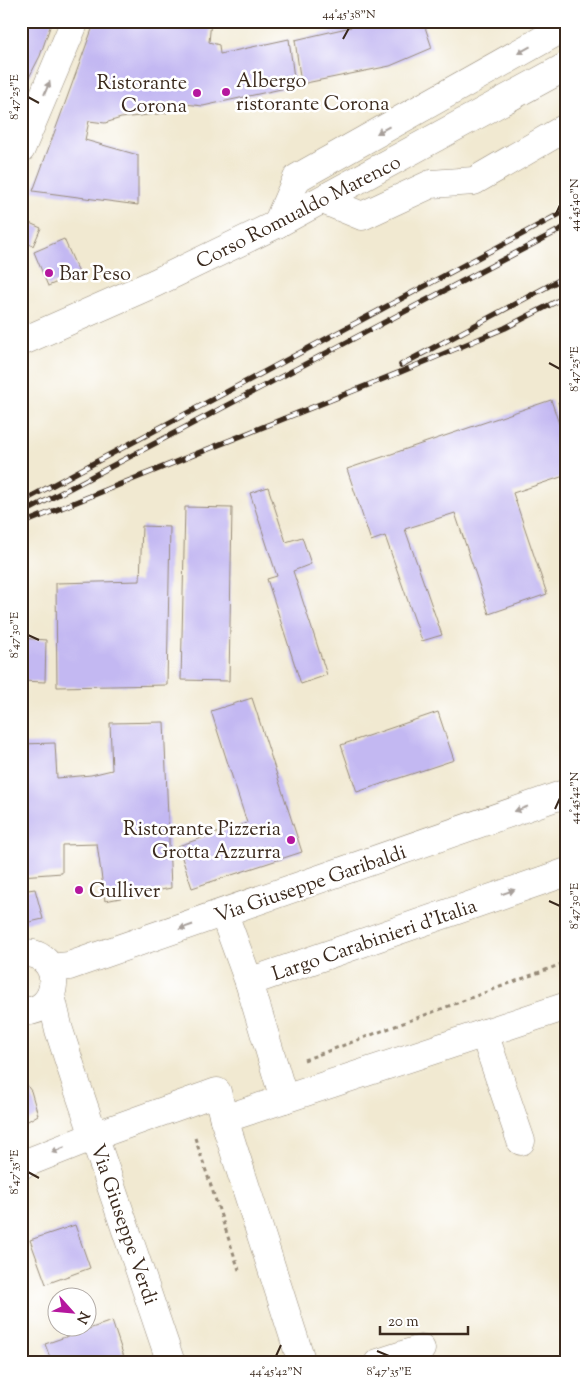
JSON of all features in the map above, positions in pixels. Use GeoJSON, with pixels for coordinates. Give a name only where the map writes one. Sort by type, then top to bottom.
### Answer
{"type":"FeatureCollection","features":[{"type":"Feature","properties":{"kind":"street"},"geometry":{"type":"LineString","coordinates":[[21,149],[74,21]]}},
{"type":"Feature","properties":{"kind":"street"},"geometry":{"type":"LineString","coordinates":[[277,224],[297,178],[567,26]]}},
{"type":"Feature","properties":{"kind":"street","name":"Corso Romualdo Marenco"},"geometry":{"type":"LineString","coordinates":[[21,342],[155,283],[277,224],[567,66]]}},
{"type":"Feature","properties":{"kind":"street"},"geometry":{"type":"LineString","coordinates":[[323,200],[362,216],[431,184],[474,180],[567,127]]}},
{"type":"Feature","properties":{"kind":"street","name":"Via Giuseppe Garibaldi"},"geometry":{"type":"LineString","coordinates":[[51,968],[69,966],[224,914],[567,793]]}},
{"type":"Feature","properties":{"kind":"street","name":"Largo Carabinieri d'Italia"},"geometry":{"type":"LineString","coordinates":[[224,914],[249,982],[567,872]]}},
{"type":"Feature","properties":{"kind":"street"},"geometry":{"type":"LineString","coordinates":[[21,953],[38,955],[51,968]]}},
{"type":"Feature","properties":{"kind":"street","name":"Via Giuseppe Verdi"},"geometry":{"type":"LineString","coordinates":[[51,968],[54,984],[51,995],[41,1007],[23,1012],[77,1086]]}},
{"type":"Feature","properties":{"kind":"street"},"geometry":{"type":"LineString","coordinates":[[249,982],[284,1098]]}},
{"type":"Feature","properties":{"kind":"street","name":"Via Giuseppe Verdi"},"geometry":{"type":"LineString","coordinates":[[51,995],[77,1086],[171,1363]]}},
{"type":"Feature","properties":{"kind":"street"},"geometry":{"type":"LineString","coordinates":[[224,1119],[567,1006]]}},
{"type":"Feature","properties":{"kind":"street"},"geometry":{"type":"LineString","coordinates":[[484,1033],[521,1141]]}},
{"type":"Feature","properties":{"kind":"street"},"geometry":{"type":"LineString","coordinates":[[21,1165],[94,1136],[217,1092],[302,1363]]}},
{"type":"Feature","properties":{"kind":"street"},"geometry":{"type":"LineString","coordinates":[[378,1363],[421,1349]]}},
{"type":"Feature","properties":{"kind":"path"},"geometry":{"type":"LineString","coordinates":[[304,1060],[567,962]]}},
{"type":"Feature","properties":{"kind":"path"},"geometry":{"type":"LineString","coordinates":[[195,1138],[242,1278]]}},
{"type":"Feature","properties":{"kind":"building"},"geometry":{"type":"Polygon","coordinates":[[[21,21],[52,21],[40,56],[21,93],[21,21]]]}},
{"type":"Feature","properties":{"kind":"building"},"geometry":{"type":"Polygon","coordinates":[[[95,21],[211,21],[209,42],[219,45],[220,54],[289,39],[295,86],[203,106],[167,102],[167,113],[121,118],[105,123],[89,121],[85,140],[138,155],[138,205],[33,191],[95,21]]]}},
{"type":"Feature","properties":{"kind":"building"},"geometry":{"type":"Polygon","coordinates":[[[350,21],[423,21],[432,48],[390,66],[301,84],[295,40],[351,27],[350,21]]]}},
{"type":"Feature","properties":{"kind":"building"},"geometry":{"type":"Polygon","coordinates":[[[25,221],[41,228],[33,246],[21,241],[21,229],[25,221]]]}},
{"type":"Feature","properties":{"kind":"building"},"geometry":{"type":"Polygon","coordinates":[[[64,239],[79,273],[48,286],[34,252],[64,239]]]}},
{"type":"Feature","properties":{"kind":"building"},"geometry":{"type":"Polygon","coordinates":[[[551,400],[567,447],[567,475],[513,493],[547,594],[489,614],[455,513],[405,529],[442,635],[422,641],[385,536],[371,541],[347,469],[551,400]]]}},
{"type":"Feature","properties":{"kind":"building"},"geometry":{"type":"Polygon","coordinates":[[[567,400],[567,427],[566,427],[558,402],[567,400]]]}},
{"type":"Feature","properties":{"kind":"building"},"geometry":{"type":"Polygon","coordinates":[[[268,487],[286,542],[302,537],[311,564],[293,571],[327,675],[301,684],[267,579],[277,576],[250,493],[268,487]]]}},
{"type":"Feature","properties":{"kind":"building"},"geometry":{"type":"Polygon","coordinates":[[[185,507],[232,508],[229,681],[181,680],[185,507]]]}},
{"type":"Feature","properties":{"kind":"building"},"geometry":{"type":"Polygon","coordinates":[[[142,526],[170,527],[167,685],[57,687],[56,583],[140,581],[142,526]]]}},
{"type":"Feature","properties":{"kind":"building"},"geometry":{"type":"Polygon","coordinates":[[[21,638],[46,640],[45,682],[21,681],[21,638]]]}},
{"type":"Feature","properties":{"kind":"building"},"geometry":{"type":"Polygon","coordinates":[[[252,698],[302,852],[192,888],[178,846],[247,823],[211,711],[252,698]]]}},
{"type":"Feature","properties":{"kind":"building"},"geometry":{"type":"Polygon","coordinates":[[[438,712],[454,760],[357,792],[341,745],[438,712]]]}},
{"type":"Feature","properties":{"kind":"building"},"geometry":{"type":"Polygon","coordinates":[[[164,722],[171,888],[105,901],[97,844],[62,845],[62,873],[21,876],[21,744],[55,743],[57,778],[91,775],[112,770],[110,723],[164,722]]]}},
{"type":"Feature","properties":{"kind":"building"},"geometry":{"type":"Polygon","coordinates":[[[35,889],[43,919],[21,924],[21,891],[35,889]]]}},
{"type":"Feature","properties":{"kind":"building"},"geometry":{"type":"Polygon","coordinates":[[[21,1077],[31,1091],[38,1115],[21,1125],[21,1077]]]}},
{"type":"Feature","properties":{"kind":"building"},"geometry":{"type":"Polygon","coordinates":[[[75,1225],[90,1268],[46,1284],[30,1240],[75,1225]]]}},
{"type":"Feature","properties":{"kind":"building"},"geometry":{"type":"Polygon","coordinates":[[[112,1321],[126,1363],[52,1363],[45,1344],[68,1336],[98,1336],[98,1326],[112,1321]]]}},
{"type":"Feature","properties":{"kind":"railway"},"geometry":{"type":"LineString","coordinates":[[21,502],[567,210]]}},
{"type":"Feature","properties":{"kind":"railway"},"geometry":{"type":"LineString","coordinates":[[21,514],[567,226]]}},
{"type":"Feature","properties":{"kind":"railway"},"geometry":{"type":"LineString","coordinates":[[401,365],[567,276]]}},
{"type":"Feature","properties":{"kind":"railway"},"geometry":{"type":"LineString","coordinates":[[21,524],[398,373],[505,328],[567,296]]}},
{"type":"Feature","properties":{"kind":"place","name":"Albergo ristorante Corona"},"geometry":{"type":"Point","coordinates":[226,92]}},
{"type":"Feature","properties":{"kind":"place","name":"Ristorante Corona"},"geometry":{"type":"Point","coordinates":[197,93]}},
{"type":"Feature","properties":{"kind":"place","name":"Bar Peso"},"geometry":{"type":"Point","coordinates":[49,273]}},
{"type":"Feature","properties":{"kind":"place","name":"Ristorante Pizzeria Grotta Azzurra"},"geometry":{"type":"Point","coordinates":[291,840]}},
{"type":"Feature","properties":{"kind":"place","name":"Gulliver"},"geometry":{"type":"Point","coordinates":[79,890]}}]}
